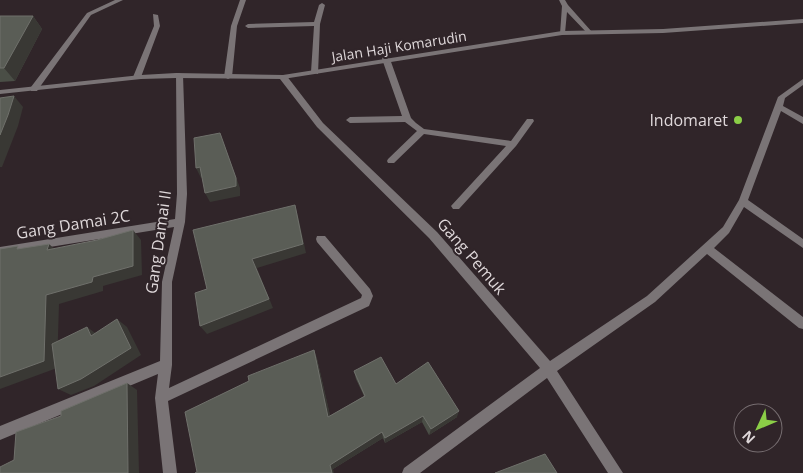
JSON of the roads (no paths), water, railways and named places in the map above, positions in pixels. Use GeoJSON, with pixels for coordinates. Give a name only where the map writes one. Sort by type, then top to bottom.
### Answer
{"type":"FeatureCollection","features":[{"type":"Feature","properties":{"kind":"street"},"geometry":{"type":"LineString","coordinates":[[34,89],[89,14],[120,0]]}},
{"type":"Feature","properties":{"kind":"street"},"geometry":{"type":"LineString","coordinates":[[228,77],[234,26],[243,0]]}},
{"type":"Feature","properties":{"kind":"street"},"geometry":{"type":"LineString","coordinates":[[563,3],[590,33]]}},
{"type":"Feature","properties":{"kind":"street"},"geometry":{"type":"LineString","coordinates":[[562,33],[563,3]]}},
{"type":"Feature","properties":{"kind":"street"},"geometry":{"type":"LineString","coordinates":[[315,72],[317,24],[322,5]]}},
{"type":"Feature","properties":{"kind":"street"},"geometry":{"type":"LineString","coordinates":[[137,77],[157,26],[155,15]]}},
{"type":"Feature","properties":{"kind":"street","name":"Jalan Haji Komarudin"},"geometry":{"type":"LineString","coordinates":[[0,92],[137,77],[179,75],[253,78],[283,77],[386,59],[562,33],[664,32],[803,22]]}},
{"type":"Feature","properties":{"kind":"street"},"geometry":{"type":"LineString","coordinates":[[248,26],[317,24]]}},
{"type":"Feature","properties":{"kind":"street"},"geometry":{"type":"LineString","coordinates":[[386,59],[408,119],[413,125],[422,131],[513,144]]}},
{"type":"Feature","properties":{"kind":"street","name":"Gang Damai II"},"geometry":{"type":"LineString","coordinates":[[170,473],[161,398],[166,365],[167,282],[180,222],[182,194],[179,75]]}},
{"type":"Feature","properties":{"kind":"street","name":"Gang Pemuk"},"geometry":{"type":"LineString","coordinates":[[283,77],[320,124],[433,235],[549,369],[616,473]]}},
{"type":"Feature","properties":{"kind":"street"},"geometry":{"type":"LineString","coordinates":[[409,473],[549,369],[651,299],[726,230],[743,200],[782,96],[803,81]]}},
{"type":"Feature","properties":{"kind":"street"},"geometry":{"type":"LineString","coordinates":[[779,107],[803,121]]}},
{"type":"Feature","properties":{"kind":"street"},"geometry":{"type":"LineString","coordinates":[[350,120],[408,119]]}},
{"type":"Feature","properties":{"kind":"street"},"geometry":{"type":"LineString","coordinates":[[456,206],[513,144],[530,120]]}},
{"type":"Feature","properties":{"kind":"street"},"geometry":{"type":"LineString","coordinates":[[390,161],[422,131]]}},
{"type":"Feature","properties":{"kind":"street"},"geometry":{"type":"LineString","coordinates":[[743,200],[803,244]]}},
{"type":"Feature","properties":{"kind":"street","name":"Gang Damai 2C"},"geometry":{"type":"LineString","coordinates":[[0,251],[180,222]]}},
{"type":"Feature","properties":{"kind":"street"},"geometry":{"type":"LineString","coordinates":[[161,398],[365,302],[368,296],[366,292],[321,239]]}},
{"type":"Feature","properties":{"kind":"street"},"geometry":{"type":"LineString","coordinates":[[707,248],[803,324]]}},
{"type":"Feature","properties":{"kind":"street"},"geometry":{"type":"LineString","coordinates":[[0,433],[166,365]]}},
{"type":"Feature","properties":{"kind":"place","name":"Indomaret"},"geometry":{"type":"Point","coordinates":[738,120]}}]}
